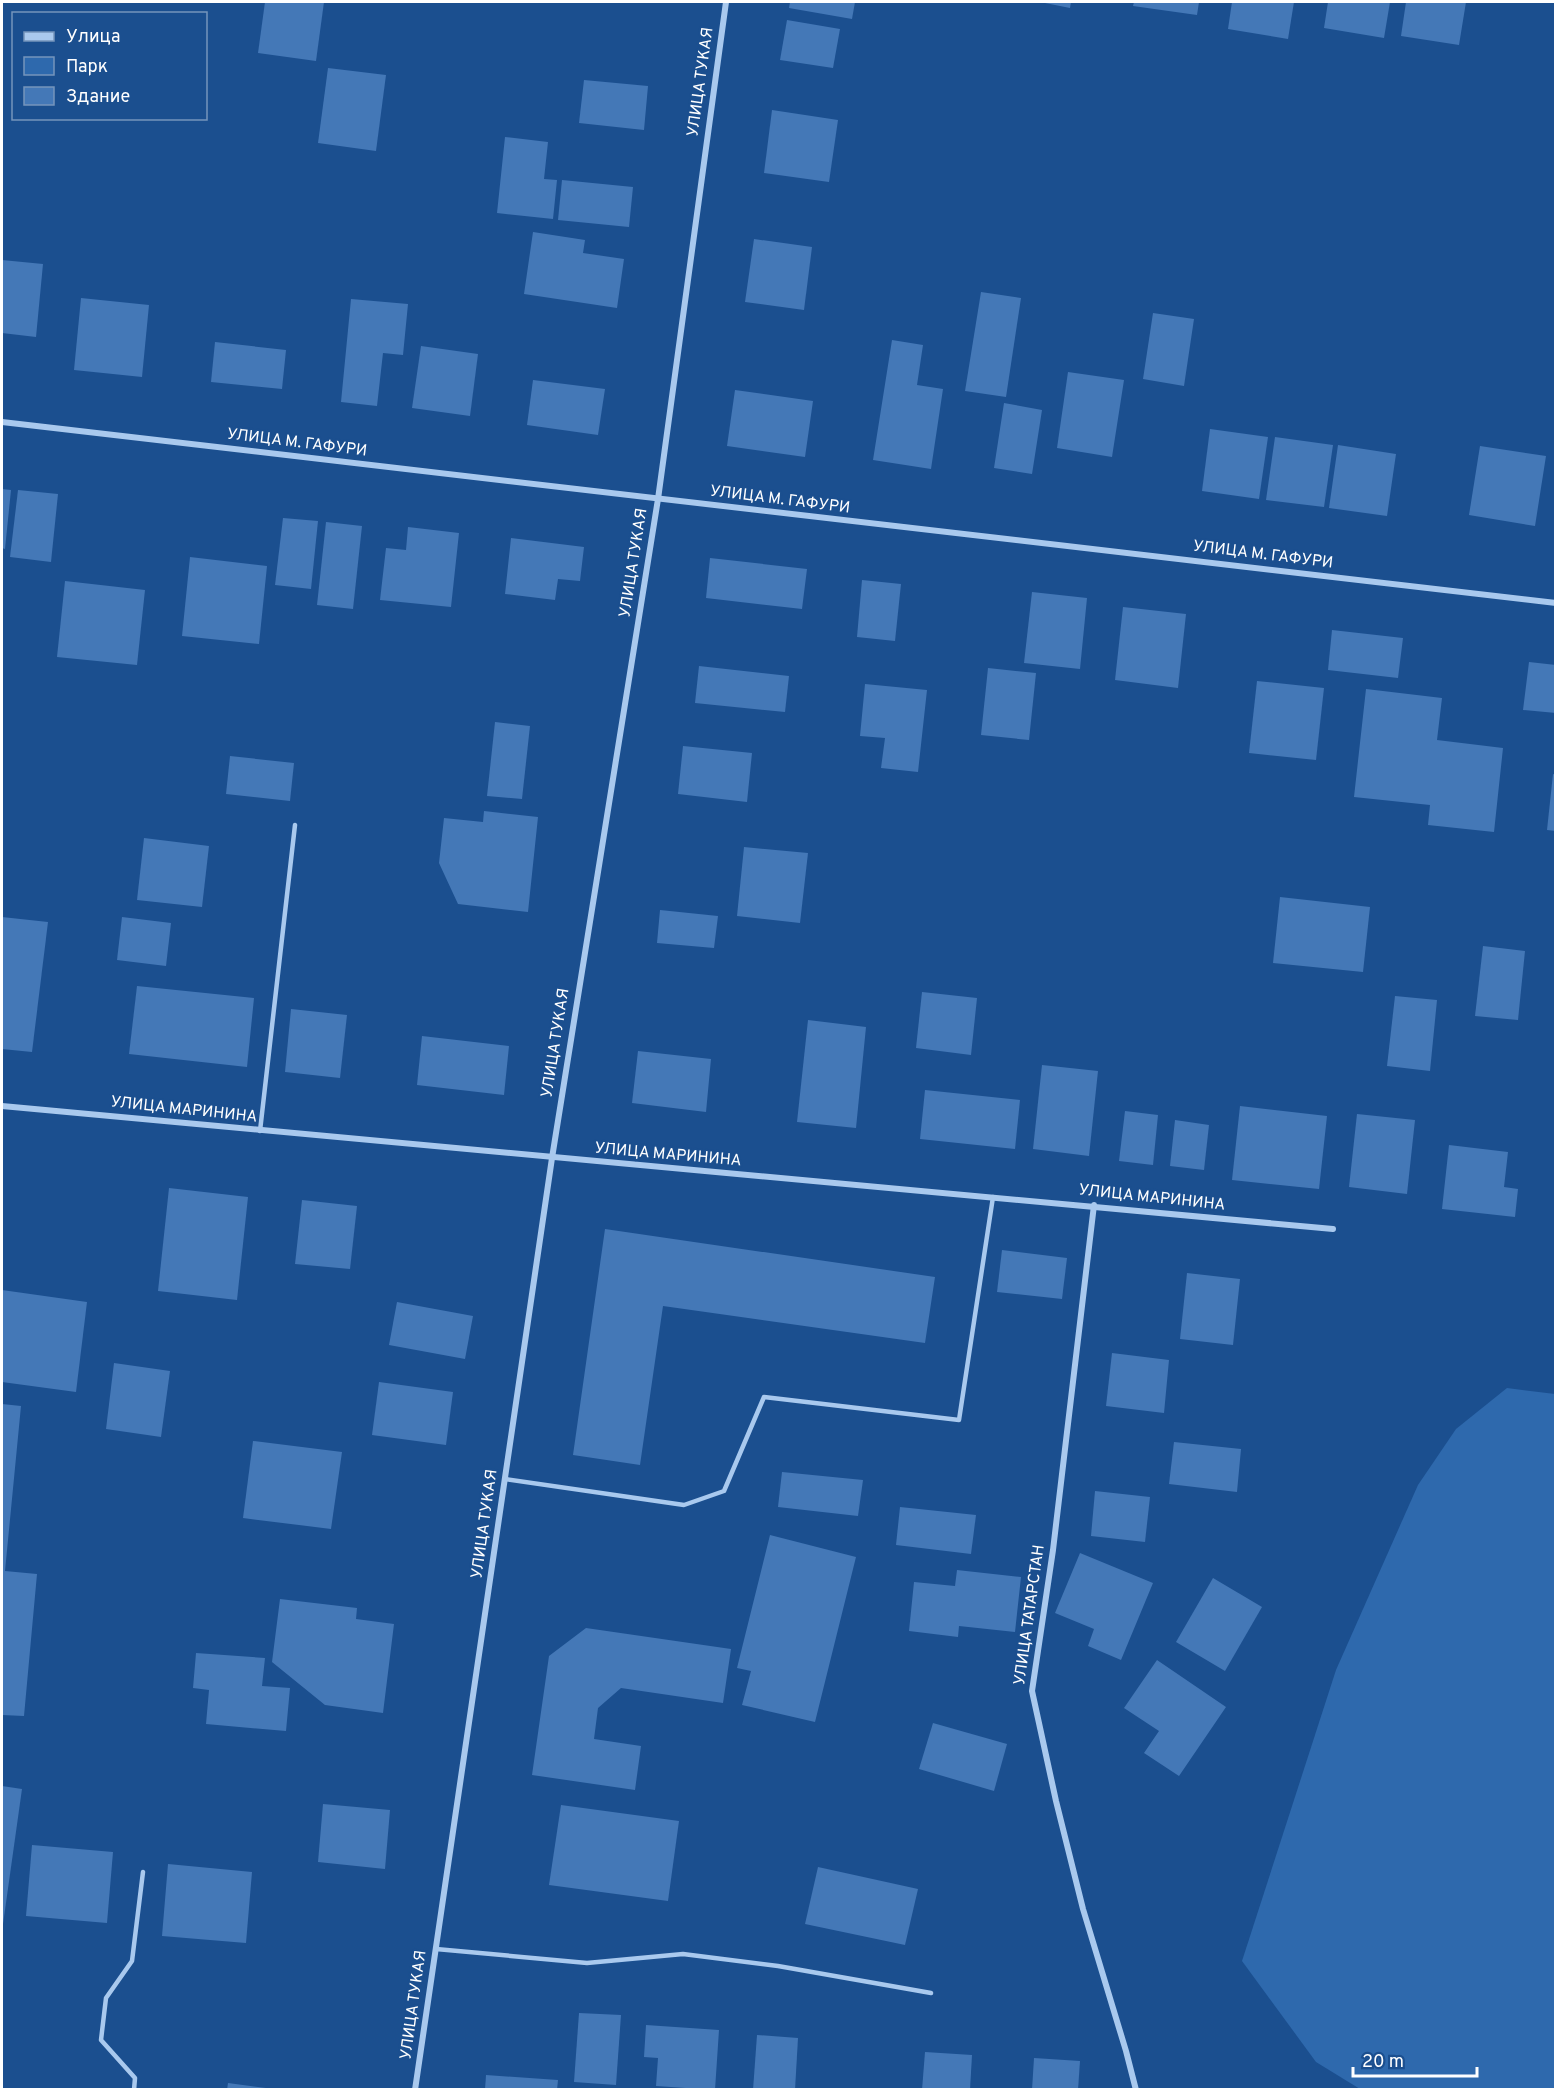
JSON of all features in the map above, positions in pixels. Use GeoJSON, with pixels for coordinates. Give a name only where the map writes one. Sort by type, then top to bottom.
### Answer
{"type":"FeatureCollection","features":[{"type":"Feature","properties":{"kind":"street","name":"УЛИЦА ТУКАЯ"},"geometry":{"type":"LineString","coordinates":[[416,2090],[552,1158],[658,499],[726,2]]}},
{"type":"Feature","properties":{"kind":"street","name":"УЛИЦА М. ГАФУРИ"},"geometry":{"type":"LineString","coordinates":[[2,422],[1556,603]]}},
{"type":"Feature","properties":{"kind":"street","name":"УЛИЦА МАРИНИНА"},"geometry":{"type":"LineString","coordinates":[[2,1106],[1333,1229]]}},
{"type":"Feature","properties":{"kind":"street","name":"УЛИЦА ТАТАРСТАН"},"geometry":{"type":"LineString","coordinates":[[1094,1206],[1053,1550],[1032,1691],[1083,1909],[1136,2090]]}},
{"type":"Feature","properties":{"kind":"lane"},"geometry":{"type":"LineString","coordinates":[[260,1131],[295,825]]}},
{"type":"Feature","properties":{"kind":"lane"},"geometry":{"type":"LineString","coordinates":[[505,1479],[684,1505],[724,1491],[765,1397],[959,1419],[993,1197]]}},
{"type":"Feature","properties":{"kind":"lane"},"geometry":{"type":"LineString","coordinates":[[134,2090],[135,2078],[101,2040],[106,1998],[132,1961],[143,1872]]}},
{"type":"Feature","properties":{"kind":"lane"},"geometry":{"type":"LineString","coordinates":[[436,1949],[587,1963],[682,1954],[778,1966],[931,1993]]}},
{"type":"Feature","properties":{"kind":"green space"},"geometry":{"type":"Polygon","coordinates":[[[1507,1388],[1555,1394],[1555,2089],[1360,2089],[1316,2062],[1242,1961],[1336,1670],[1418,1485],[1456,1429],[1507,1388]]]}},
{"type":"Feature","properties":{"kind":"building"},"geometry":{"type":"Polygon","coordinates":[[[265,2],[324,2],[316,61],[258,53],[265,2]]]}},
{"type":"Feature","properties":{"kind":"building"},"geometry":{"type":"Polygon","coordinates":[[[790,2],[855,2],[852,19],[789,8],[790,2]]]}},
{"type":"Feature","properties":{"kind":"building"},"geometry":{"type":"Polygon","coordinates":[[[1040,2],[1071,2],[1070,8],[1040,2]]]}},
{"type":"Feature","properties":{"kind":"building"},"geometry":{"type":"Polygon","coordinates":[[[1134,2],[1199,2],[1197,15],[1133,6],[1134,2]]]}},
{"type":"Feature","properties":{"kind":"building"},"geometry":{"type":"Polygon","coordinates":[[[1232,2],[1294,2],[1288,39],[1228,29],[1232,2]]]}},
{"type":"Feature","properties":{"kind":"building"},"geometry":{"type":"Polygon","coordinates":[[[1328,2],[1390,2],[1384,38],[1324,28],[1328,2]]]}},
{"type":"Feature","properties":{"kind":"building"},"geometry":{"type":"Polygon","coordinates":[[[1406,2],[1466,2],[1459,45],[1401,36],[1406,2]]]}},
{"type":"Feature","properties":{"kind":"building"},"geometry":{"type":"Polygon","coordinates":[[[787,20],[840,29],[833,68],[780,60],[787,20]]]}},
{"type":"Feature","properties":{"kind":"building"},"geometry":{"type":"Polygon","coordinates":[[[328,68],[386,75],[376,151],[318,143],[328,68]]]}},
{"type":"Feature","properties":{"kind":"building"},"geometry":{"type":"Polygon","coordinates":[[[584,80],[648,86],[644,130],[579,123],[584,80]]]}},
{"type":"Feature","properties":{"kind":"building"},"geometry":{"type":"Polygon","coordinates":[[[772,110],[838,120],[829,182],[764,173],[772,110]]]}},
{"type":"Feature","properties":{"kind":"building"},"geometry":{"type":"Polygon","coordinates":[[[505,137],[548,142],[544,179],[557,180],[553,219],[497,213],[505,137]]]}},
{"type":"Feature","properties":{"kind":"building"},"geometry":{"type":"Polygon","coordinates":[[[562,180],[633,187],[629,227],[558,220],[562,180]]]}},
{"type":"Feature","properties":{"kind":"building"},"geometry":{"type":"Polygon","coordinates":[[[533,232],[585,240],[583,253],[624,259],[617,308],[524,294],[533,232]]]}},
{"type":"Feature","properties":{"kind":"building"},"geometry":{"type":"Polygon","coordinates":[[[754,239],[812,247],[804,310],[745,302],[754,239]]]}},
{"type":"Feature","properties":{"kind":"building"},"geometry":{"type":"Polygon","coordinates":[[[2,260],[43,264],[36,337],[2,333],[2,260]]]}},
{"type":"Feature","properties":{"kind":"building"},"geometry":{"type":"Polygon","coordinates":[[[981,292],[1021,298],[1006,397],[965,391],[981,292]]]}},
{"type":"Feature","properties":{"kind":"building"},"geometry":{"type":"Polygon","coordinates":[[[81,298],[149,305],[142,377],[74,370],[81,298]]]}},
{"type":"Feature","properties":{"kind":"building"},"geometry":{"type":"Polygon","coordinates":[[[351,299],[408,304],[403,355],[383,353],[377,406],[341,402],[351,299]]]}},
{"type":"Feature","properties":{"kind":"building"},"geometry":{"type":"Polygon","coordinates":[[[1153,313],[1194,319],[1184,386],[1143,379],[1153,313]]]}},
{"type":"Feature","properties":{"kind":"building"},"geometry":{"type":"Polygon","coordinates":[[[892,340],[923,345],[917,385],[943,389],[931,469],[873,460],[892,340]]]}},
{"type":"Feature","properties":{"kind":"building"},"geometry":{"type":"Polygon","coordinates":[[[215,342],[286,350],[282,389],[211,382],[215,342]]]}},
{"type":"Feature","properties":{"kind":"building"},"geometry":{"type":"Polygon","coordinates":[[[421,346],[478,354],[470,416],[412,408],[421,346]]]}},
{"type":"Feature","properties":{"kind":"building"},"geometry":{"type":"Polygon","coordinates":[[[1068,372],[1124,380],[1112,457],[1057,448],[1068,372]]]}},
{"type":"Feature","properties":{"kind":"building"},"geometry":{"type":"Polygon","coordinates":[[[533,380],[605,389],[598,435],[527,425],[533,380]]]}},
{"type":"Feature","properties":{"kind":"building"},"geometry":{"type":"Polygon","coordinates":[[[735,390],[813,401],[805,457],[727,446],[735,390]]]}},
{"type":"Feature","properties":{"kind":"building"},"geometry":{"type":"Polygon","coordinates":[[[1004,403],[1042,410],[1032,474],[994,468],[1004,403]]]}},
{"type":"Feature","properties":{"kind":"building"},"geometry":{"type":"Polygon","coordinates":[[[1210,429],[1268,437],[1259,499],[1202,491],[1210,429]]]}},
{"type":"Feature","properties":{"kind":"building"},"geometry":{"type":"Polygon","coordinates":[[[1275,437],[1333,445],[1324,507],[1266,500],[1275,437]]]}},
{"type":"Feature","properties":{"kind":"building"},"geometry":{"type":"Polygon","coordinates":[[[1338,445],[1396,454],[1387,516],[1329,508],[1338,445]]]}},
{"type":"Feature","properties":{"kind":"building"},"geometry":{"type":"Polygon","coordinates":[[[1480,446],[1546,456],[1535,526],[1469,515],[1480,446]]]}},
{"type":"Feature","properties":{"kind":"building"},"geometry":{"type":"Polygon","coordinates":[[[2,489],[11,490],[5,549],[2,548],[2,489]]]}},
{"type":"Feature","properties":{"kind":"building"},"geometry":{"type":"Polygon","coordinates":[[[18,490],[58,494],[51,562],[10,557],[18,490]]]}},
{"type":"Feature","properties":{"kind":"building"},"geometry":{"type":"Polygon","coordinates":[[[283,518],[318,521],[311,589],[275,585],[283,518]]]}},
{"type":"Feature","properties":{"kind":"building"},"geometry":{"type":"Polygon","coordinates":[[[326,522],[362,526],[353,609],[317,605],[326,522]]]}},
{"type":"Feature","properties":{"kind":"building"},"geometry":{"type":"Polygon","coordinates":[[[408,527],[459,533],[451,607],[380,600],[386,548],[406,550],[408,527]]]}},
{"type":"Feature","properties":{"kind":"building"},"geometry":{"type":"Polygon","coordinates":[[[511,538],[584,547],[580,581],[558,579],[555,600],[505,594],[511,538]]]}},
{"type":"Feature","properties":{"kind":"building"},"geometry":{"type":"Polygon","coordinates":[[[190,557],[267,566],[259,644],[182,636],[190,557]]]}},
{"type":"Feature","properties":{"kind":"building"},"geometry":{"type":"Polygon","coordinates":[[[710,558],[807,569],[802,609],[706,598],[710,558]]]}},
{"type":"Feature","properties":{"kind":"building"},"geometry":{"type":"Polygon","coordinates":[[[862,580],[901,584],[895,641],[857,637],[862,580]]]}},
{"type":"Feature","properties":{"kind":"building"},"geometry":{"type":"Polygon","coordinates":[[[65,581],[145,590],[137,665],[57,657],[65,581]]]}},
{"type":"Feature","properties":{"kind":"building"},"geometry":{"type":"Polygon","coordinates":[[[1032,592],[1087,598],[1080,669],[1024,663],[1032,592]]]}},
{"type":"Feature","properties":{"kind":"building"},"geometry":{"type":"Polygon","coordinates":[[[1123,607],[1186,614],[1178,688],[1115,680],[1123,607]]]}},
{"type":"Feature","properties":{"kind":"building"},"geometry":{"type":"Polygon","coordinates":[[[1332,630],[1403,638],[1398,678],[1328,670],[1332,630]]]}},
{"type":"Feature","properties":{"kind":"building"},"geometry":{"type":"Polygon","coordinates":[[[1529,662],[1556,665],[1556,713],[1523,710],[1529,662]]]}},
{"type":"Feature","properties":{"kind":"building"},"geometry":{"type":"Polygon","coordinates":[[[699,666],[789,676],[785,712],[695,703],[699,666]]]}},
{"type":"Feature","properties":{"kind":"building"},"geometry":{"type":"Polygon","coordinates":[[[988,668],[1036,673],[1029,740],[981,735],[988,668]]]}},
{"type":"Feature","properties":{"kind":"building"},"geometry":{"type":"Polygon","coordinates":[[[1257,681],[1324,688],[1316,760],[1249,753],[1257,681]]]}},
{"type":"Feature","properties":{"kind":"building"},"geometry":{"type":"Polygon","coordinates":[[[865,684],[927,690],[918,772],[881,768],[885,738],[860,736],[865,684]]]}},
{"type":"Feature","properties":{"kind":"building"},"geometry":{"type":"Polygon","coordinates":[[[1366,689],[1442,698],[1437,740],[1503,748],[1494,832],[1428,825],[1430,805],[1354,797],[1366,689]]]}},
{"type":"Feature","properties":{"kind":"building"},"geometry":{"type":"Polygon","coordinates":[[[495,722],[530,726],[522,799],[487,796],[495,722]]]}},
{"type":"Feature","properties":{"kind":"building"},"geometry":{"type":"Polygon","coordinates":[[[683,746],[752,753],[747,802],[678,794],[683,746]]]}},
{"type":"Feature","properties":{"kind":"building"},"geometry":{"type":"Polygon","coordinates":[[[230,756],[294,763],[290,801],[226,794],[230,756]]]}},
{"type":"Feature","properties":{"kind":"building"},"geometry":{"type":"Polygon","coordinates":[[[1553,774],[1556,775],[1556,831],[1547,830],[1553,774]]]}},
{"type":"Feature","properties":{"kind":"building"},"geometry":{"type":"Polygon","coordinates":[[[484,811],[538,817],[528,912],[458,904],[439,863],[444,818],[483,822],[484,811]]]}},
{"type":"Feature","properties":{"kind":"building"},"geometry":{"type":"Polygon","coordinates":[[[144,838],[209,846],[202,907],[137,900],[144,838]]]}},
{"type":"Feature","properties":{"kind":"building"},"geometry":{"type":"Polygon","coordinates":[[[744,847],[808,853],[800,923],[737,916],[744,847]]]}},
{"type":"Feature","properties":{"kind":"building"},"geometry":{"type":"Polygon","coordinates":[[[1280,897],[1370,907],[1363,972],[1273,963],[1280,897]]]}},
{"type":"Feature","properties":{"kind":"building"},"geometry":{"type":"Polygon","coordinates":[[[660,910],[718,916],[714,948],[657,943],[660,910]]]}},
{"type":"Feature","properties":{"kind":"building"},"geometry":{"type":"Polygon","coordinates":[[[2,917],[48,922],[32,1052],[2,1049],[2,917]]]}},
{"type":"Feature","properties":{"kind":"building"},"geometry":{"type":"Polygon","coordinates":[[[122,917],[171,923],[166,966],[117,960],[122,917]]]}},
{"type":"Feature","properties":{"kind":"building"},"geometry":{"type":"Polygon","coordinates":[[[1483,946],[1525,951],[1518,1020],[1475,1016],[1483,946]]]}},
{"type":"Feature","properties":{"kind":"building"},"geometry":{"type":"Polygon","coordinates":[[[137,986],[254,998],[247,1067],[129,1054],[137,986]]]}},
{"type":"Feature","properties":{"kind":"building"},"geometry":{"type":"Polygon","coordinates":[[[922,992],[977,998],[971,1055],[916,1048],[922,992]]]}},
{"type":"Feature","properties":{"kind":"building"},"geometry":{"type":"Polygon","coordinates":[[[1395,996],[1437,1000],[1430,1071],[1387,1066],[1395,996]]]}},
{"type":"Feature","properties":{"kind":"building"},"geometry":{"type":"Polygon","coordinates":[[[291,1009],[347,1015],[340,1078],[285,1072],[291,1009]]]}},
{"type":"Feature","properties":{"kind":"building"},"geometry":{"type":"Polygon","coordinates":[[[808,1020],[866,1027],[856,1128],[797,1122],[808,1020]]]}},
{"type":"Feature","properties":{"kind":"building"},"geometry":{"type":"Polygon","coordinates":[[[422,1036],[509,1046],[504,1095],[417,1085],[422,1036]]]}},
{"type":"Feature","properties":{"kind":"building"},"geometry":{"type":"Polygon","coordinates":[[[638,1051],[711,1059],[706,1112],[632,1103],[638,1051]]]}},
{"type":"Feature","properties":{"kind":"building"},"geometry":{"type":"Polygon","coordinates":[[[1042,1065],[1098,1071],[1089,1156],[1033,1149],[1042,1065]]]}},
{"type":"Feature","properties":{"kind":"building"},"geometry":{"type":"Polygon","coordinates":[[[925,1090],[1020,1100],[1015,1149],[920,1139],[925,1090]]]}},
{"type":"Feature","properties":{"kind":"building"},"geometry":{"type":"Polygon","coordinates":[[[1240,1106],[1327,1116],[1319,1189],[1232,1180],[1240,1106]]]}},
{"type":"Feature","properties":{"kind":"building"},"geometry":{"type":"Polygon","coordinates":[[[1125,1111],[1158,1115],[1153,1165],[1119,1161],[1125,1111]]]}},
{"type":"Feature","properties":{"kind":"building"},"geometry":{"type":"Polygon","coordinates":[[[1357,1114],[1415,1120],[1407,1194],[1349,1187],[1357,1114]]]}},
{"type":"Feature","properties":{"kind":"building"},"geometry":{"type":"Polygon","coordinates":[[[1175,1120],[1209,1125],[1204,1170],[1170,1166],[1175,1120]]]}},
{"type":"Feature","properties":{"kind":"building"},"geometry":{"type":"Polygon","coordinates":[[[1449,1145],[1508,1152],[1504,1187],[1518,1189],[1515,1217],[1442,1209],[1449,1145]]]}},
{"type":"Feature","properties":{"kind":"building"},"geometry":{"type":"Polygon","coordinates":[[[169,1188],[248,1197],[237,1300],[158,1291],[169,1188]]]}},
{"type":"Feature","properties":{"kind":"building"},"geometry":{"type":"Polygon","coordinates":[[[302,1200],[357,1206],[350,1269],[295,1264],[302,1200]]]}},
{"type":"Feature","properties":{"kind":"building"},"geometry":{"type":"Polygon","coordinates":[[[605,1229],[935,1277],[925,1343],[663,1306],[640,1465],[573,1455],[605,1229]]]}},
{"type":"Feature","properties":{"kind":"building"},"geometry":{"type":"Polygon","coordinates":[[[1002,1250],[1067,1258],[1062,1299],[997,1292],[1002,1250]]]}},
{"type":"Feature","properties":{"kind":"building"},"geometry":{"type":"Polygon","coordinates":[[[1187,1273],[1240,1279],[1233,1345],[1180,1339],[1187,1273]]]}},
{"type":"Feature","properties":{"kind":"building"},"geometry":{"type":"Polygon","coordinates":[[[2,1290],[87,1302],[76,1392],[2,1382],[2,1290]]]}},
{"type":"Feature","properties":{"kind":"building"},"geometry":{"type":"Polygon","coordinates":[[[397,1302],[473,1316],[465,1359],[389,1345],[397,1302]]]}},
{"type":"Feature","properties":{"kind":"building"},"geometry":{"type":"Polygon","coordinates":[[[1112,1353],[1169,1360],[1164,1413],[1106,1406],[1112,1353]]]}},
{"type":"Feature","properties":{"kind":"building"},"geometry":{"type":"Polygon","coordinates":[[[114,1363],[170,1371],[161,1437],[106,1429],[114,1363]]]}},
{"type":"Feature","properties":{"kind":"building"},"geometry":{"type":"Polygon","coordinates":[[[379,1382],[453,1392],[446,1445],[372,1435],[379,1382]]]}},
{"type":"Feature","properties":{"kind":"building"},"geometry":{"type":"Polygon","coordinates":[[[2,1404],[21,1406],[5,1571],[37,1574],[24,1716],[2,1715],[2,1404]]]}},
{"type":"Feature","properties":{"kind":"building"},"geometry":{"type":"Polygon","coordinates":[[[253,1441],[342,1452],[331,1529],[243,1518],[253,1441]]]}},
{"type":"Feature","properties":{"kind":"building"},"geometry":{"type":"Polygon","coordinates":[[[1174,1442],[1241,1449],[1237,1492],[1169,1484],[1174,1442]]]}},
{"type":"Feature","properties":{"kind":"building"},"geometry":{"type":"Polygon","coordinates":[[[782,1472],[863,1480],[858,1516],[778,1507],[782,1472]]]}},
{"type":"Feature","properties":{"kind":"building"},"geometry":{"type":"Polygon","coordinates":[[[1095,1491],[1150,1497],[1145,1542],[1091,1536],[1095,1491]]]}},
{"type":"Feature","properties":{"kind":"building"},"geometry":{"type":"Polygon","coordinates":[[[900,1507],[976,1515],[971,1554],[896,1545],[900,1507]]]}},
{"type":"Feature","properties":{"kind":"building"},"geometry":{"type":"Polygon","coordinates":[[[770,1535],[856,1557],[815,1722],[742,1705],[751,1671],[737,1668],[770,1535]]]}},
{"type":"Feature","properties":{"kind":"building"},"geometry":{"type":"Polygon","coordinates":[[[1080,1553],[1153,1583],[1121,1660],[1088,1646],[1094,1629],[1055,1613],[1080,1553]]]}},
{"type":"Feature","properties":{"kind":"building"},"geometry":{"type":"Polygon","coordinates":[[[957,1570],[1021,1577],[1015,1632],[959,1626],[958,1637],[909,1631],[914,1582],[955,1586],[957,1570]]]}},
{"type":"Feature","properties":{"kind":"building"},"geometry":{"type":"Polygon","coordinates":[[[1213,1578],[1262,1607],[1225,1671],[1176,1642],[1213,1578]]]}},
{"type":"Feature","properties":{"kind":"building"},"geometry":{"type":"Polygon","coordinates":[[[280,1599],[357,1608],[356,1619],[394,1624],[383,1713],[325,1705],[272,1662],[280,1599]]]}},
{"type":"Feature","properties":{"kind":"building"},"geometry":{"type":"Polygon","coordinates":[[[586,1628],[731,1649],[723,1703],[621,1688],[598,1708],[594,1739],[641,1746],[635,1790],[532,1775],[549,1656],[586,1628]]]}},
{"type":"Feature","properties":{"kind":"building"},"geometry":{"type":"Polygon","coordinates":[[[196,1653],[265,1658],[262,1686],[290,1688],[286,1731],[206,1724],[209,1690],[193,1688],[196,1653]]]}},
{"type":"Feature","properties":{"kind":"building"},"geometry":{"type":"Polygon","coordinates":[[[1157,1660],[1226,1707],[1179,1776],[1144,1753],[1159,1731],[1124,1708],[1157,1660]]]}},
{"type":"Feature","properties":{"kind":"building"},"geometry":{"type":"Polygon","coordinates":[[[933,1723],[1007,1744],[994,1791],[919,1769],[933,1723]]]}},
{"type":"Feature","properties":{"kind":"building"},"geometry":{"type":"Polygon","coordinates":[[[2,1786],[22,1789],[3,1924],[2,1924],[2,1786]]]}},
{"type":"Feature","properties":{"kind":"building"},"geometry":{"type":"Polygon","coordinates":[[[323,1804],[390,1810],[385,1869],[318,1862],[323,1804]]]}},
{"type":"Feature","properties":{"kind":"building"},"geometry":{"type":"Polygon","coordinates":[[[561,1805],[679,1821],[668,1901],[549,1885],[561,1805]]]}},
{"type":"Feature","properties":{"kind":"building"},"geometry":{"type":"Polygon","coordinates":[[[32,1845],[113,1852],[107,1923],[26,1916],[32,1845]]]}},
{"type":"Feature","properties":{"kind":"building"},"geometry":{"type":"Polygon","coordinates":[[[168,1864],[252,1872],[246,1943],[162,1936],[168,1864]]]}},
{"type":"Feature","properties":{"kind":"building"},"geometry":{"type":"Polygon","coordinates":[[[818,1867],[918,1889],[905,1945],[805,1924],[818,1867]]]}},
{"type":"Feature","properties":{"kind":"building"},"geometry":{"type":"Polygon","coordinates":[[[579,2013],[621,2015],[616,2085],[574,2082],[579,2013]]]}},
{"type":"Feature","properties":{"kind":"building"},"geometry":{"type":"Polygon","coordinates":[[[646,2025],[719,2030],[715,2090],[656,2086],[658,2058],[644,2057],[646,2025]]]}},
{"type":"Feature","properties":{"kind":"building"},"geometry":{"type":"Polygon","coordinates":[[[757,2035],[798,2038],[795,2090],[753,2090],[757,2035]]]}},
{"type":"Feature","properties":{"kind":"building"},"geometry":{"type":"Polygon","coordinates":[[[925,2052],[972,2055],[970,2090],[922,2090],[925,2052]]]}},
{"type":"Feature","properties":{"kind":"building"},"geometry":{"type":"Polygon","coordinates":[[[1034,2058],[1080,2061],[1078,2090],[1032,2090],[1034,2058]]]}},
{"type":"Feature","properties":{"kind":"building"},"geometry":{"type":"Polygon","coordinates":[[[486,2075],[558,2080],[557,2090],[485,2090],[486,2075]]]}},
{"type":"Feature","properties":{"kind":"building"},"geometry":{"type":"Polygon","coordinates":[[[228,2083],[266,2088],[266,2090],[227,2090],[228,2083]]]}}]}
